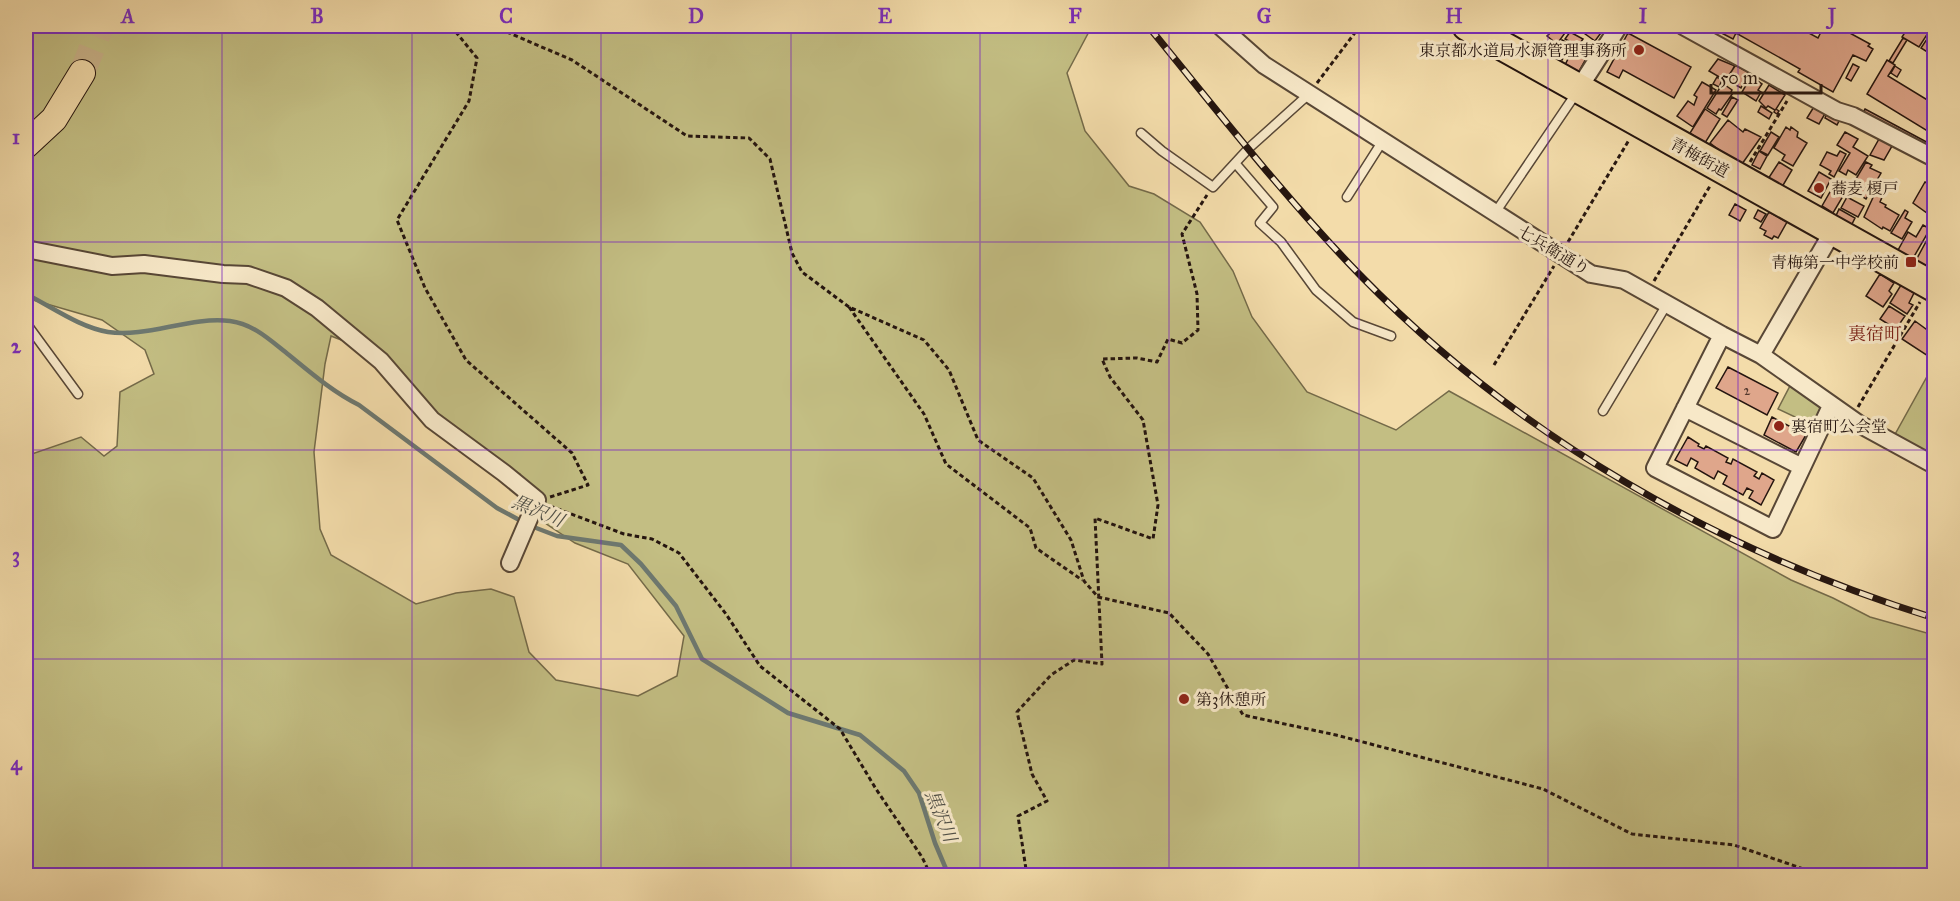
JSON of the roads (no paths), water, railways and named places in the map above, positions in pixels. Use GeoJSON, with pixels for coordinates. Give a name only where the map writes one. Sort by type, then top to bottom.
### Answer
{"type":"FeatureCollection","features":[{"type":"Feature","properties":{"kind":"highway","name":"青梅街道"},"geometry":{"type":"LineString","coordinates":[[1467,26],[1833,231],[1933,281]]}},
{"type":"Feature","properties":{"kind":"main road"},"geometry":{"type":"LineString","coordinates":[[26,145],[54,120],[82,73]]}},
{"type":"Feature","properties":{"kind":"street","name":"七兵衛通り"},"geometry":{"type":"LineString","coordinates":[[1220,26],[1264,65],[1591,274],[1624,280],[1761,355],[1851,419],[1935,465]]}},
{"type":"Feature","properties":{"kind":"street"},"geometry":{"type":"LineString","coordinates":[[1579,88],[1619,26]]}},
{"type":"Feature","properties":{"kind":"street"},"geometry":{"type":"LineString","coordinates":[[1683,26],[1837,111],[1853,116],[1935,158]]}},
{"type":"Feature","properties":{"kind":"street"},"geometry":{"type":"LineString","coordinates":[[1761,355],[1833,231]]}},
{"type":"Feature","properties":{"kind":"street"},"geometry":{"type":"LineString","coordinates":[[26,249],[112,266],[144,264],[248,275],[286,288],[317,308],[381,361],[432,420],[504,473],[534,508],[510,563]]}},
{"type":"Feature","properties":{"kind":"street"},"geometry":{"type":"LineString","coordinates":[[1722,335],[1655,468],[1773,529],[1831,406]]}},
{"type":"Feature","properties":{"kind":"street"},"geometry":{"type":"LineString","coordinates":[[1685,408],[1802,467]]}},
{"type":"Feature","properties":{"kind":"lane"},"geometry":{"type":"LineString","coordinates":[[1494,213],[1579,88]]}},
{"type":"Feature","properties":{"kind":"lane"},"geometry":{"type":"LineString","coordinates":[[1142,134],[1213,187],[1249,148],[1309,94]]}},
{"type":"Feature","properties":{"kind":"lane"},"geometry":{"type":"LineString","coordinates":[[1347,197],[1382,142]]}},
{"type":"Feature","properties":{"kind":"lane"},"geometry":{"type":"LineString","coordinates":[[1236,164],[1273,207],[1260,223],[1281,242],[1316,290],[1353,322],[1391,336]]}},
{"type":"Feature","properties":{"kind":"lane"},"geometry":{"type":"LineString","coordinates":[[1603,411],[1667,304]]}},
{"type":"Feature","properties":{"kind":"lane"},"geometry":{"type":"LineString","coordinates":[[26,323],[78,394]]}},
{"type":"Feature","properties":{"kind":"waterway","name":"黒沢川"},"geometry":{"type":"LineString","coordinates":[[26,294],[76,321],[108,332],[138,332],[215,320],[239,323],[254,329],[322,382],[359,405],[497,508],[523,522]]}},
{"type":"Feature","properties":{"kind":"waterway","name":"黒沢川"},"geometry":{"type":"LineString","coordinates":[[531,526],[557,536],[621,545],[641,564],[676,606],[702,659],[788,713],[860,735],[904,771],[919,793],[935,843],[949,876]]}},
{"type":"Feature","properties":{"kind":"tunnel"},"geometry":{"type":"LineString","coordinates":[[82,73],[101,26]]}},
{"type":"Feature","properties":{"kind":"railway"},"geometry":{"type":"LineString","coordinates":[[1148,26],[1251,153],[1360,275],[1421,334],[1487,388],[1555,437],[1626,482],[1700,523],[1776,559],[1854,591],[1934,618]]}},
{"type":"Feature","properties":{"kind":"place","name":"東京都水道局水源管理事務所"},"geometry":{"type":"Point","coordinates":[1639,50]}},
{"type":"Feature","properties":{"kind":"place","name":"蕎麦 榎戸"},"geometry":{"type":"Point","coordinates":[1819,188]}},
{"type":"Feature","properties":{"kind":"place","name":"青梅第一中学校前"},"geometry":{"type":"Point","coordinates":[1911,262]}},
{"type":"Feature","properties":{"kind":"place","name":"裏宿町公会堂"},"geometry":{"type":"Point","coordinates":[1779,426]}},
{"type":"Feature","properties":{"kind":"place","name":"第3休憩所"},"geometry":{"type":"Point","coordinates":[1184,699]}},
{"type":"Feature","properties":{"kind":"district","name":"裏宿町"},"geometry":{"type":"Point","coordinates":[1875,334]}}]}
